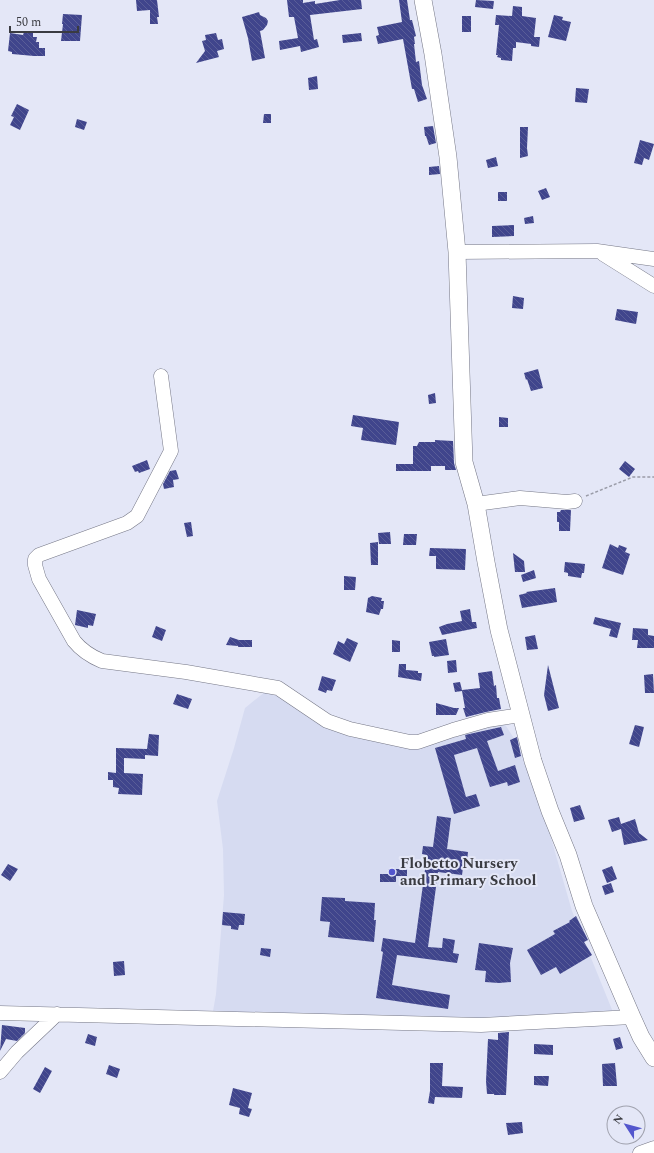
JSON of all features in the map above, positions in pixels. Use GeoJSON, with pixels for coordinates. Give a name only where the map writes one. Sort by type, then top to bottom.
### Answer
{"type":"FeatureCollection","features":[{"type":"Feature","properties":{"kind":"main road"},"geometry":{"type":"LineString","coordinates":[[423,0],[433,54],[444,133],[457,252],[464,462],[476,504],[499,630],[533,761],[550,811],[568,855],[584,906],[632,1017],[654,1058]]}},
{"type":"Feature","properties":{"kind":"street"},"geometry":{"type":"LineString","coordinates":[[457,252],[597,251],[654,260]]}},
{"type":"Feature","properties":{"kind":"street"},"geometry":{"type":"LineString","coordinates":[[597,251],[654,286]]}},
{"type":"Feature","properties":{"kind":"street"},"geometry":{"type":"LineString","coordinates":[[161,376],[171,451],[137,516],[127,523],[39,555],[36,559],[35,565],[38,578],[74,641],[81,650],[90,656],[102,660],[186,672],[278,688],[327,721],[350,729],[410,742],[418,742],[488,720],[521,715]]}},
{"type":"Feature","properties":{"kind":"street"},"geometry":{"type":"LineString","coordinates":[[476,504],[520,498],[567,502],[575,501]]}},
{"type":"Feature","properties":{"kind":"street"},"geometry":{"type":"LineString","coordinates":[[0,1013],[481,1025],[632,1017]]}},
{"type":"Feature","properties":{"kind":"street"},"geometry":{"type":"LineString","coordinates":[[0,1072],[17,1052],[57,1014]]}},
{"type":"Feature","properties":{"kind":"street"},"geometry":{"type":"LineString","coordinates":[[640,1153],[654,1148]]}},
{"type":"Feature","properties":{"kind":"path"},"geometry":{"type":"LineString","coordinates":[[575,501],[633,477],[654,477]]}},
{"type":"Feature","properties":{"kind":"shaded area","name":"Flobetto Nursery and Primary School"},"geometry":{"type":"Polygon","coordinates":[[[271,687],[315,722],[404,740],[449,724],[501,718],[529,762],[572,911],[617,1022],[212,1017],[216,994],[224,895],[223,849],[217,801],[245,708],[271,687]]]}},
{"type":"Feature","properties":{"kind":"building"},"geometry":{"type":"Polygon","coordinates":[[[136,0],[157,0],[159,17],[157,17],[158,24],[150,24],[150,10],[137,11],[136,0]]]}},
{"type":"Feature","properties":{"kind":"building"},"geometry":{"type":"Polygon","coordinates":[[[287,0],[303,0],[303,3],[315,1],[315,4],[340,0],[361,0],[362,9],[310,15],[314,40],[317,39],[319,47],[301,52],[300,46],[280,50],[279,41],[298,38],[294,17],[289,17],[287,0]]]}},
{"type":"Feature","properties":{"kind":"building"},"geometry":{"type":"Polygon","coordinates":[[[399,0],[407,0],[410,20],[412,20],[416,36],[414,37],[414,44],[416,62],[419,61],[422,85],[427,99],[418,102],[414,89],[412,89],[403,39],[378,44],[376,36],[379,35],[377,27],[402,22],[399,0]]]}},
{"type":"Feature","properties":{"kind":"building"},"geometry":{"type":"Polygon","coordinates":[[[476,0],[494,1],[493,9],[475,7],[476,0]]]}},
{"type":"Feature","properties":{"kind":"building"},"geometry":{"type":"Polygon","coordinates":[[[513,6],[522,7],[522,16],[536,18],[534,37],[540,37],[539,47],[531,46],[531,44],[516,42],[516,48],[513,48],[512,61],[501,60],[501,58],[497,57],[498,55],[496,55],[499,25],[495,25],[496,15],[512,16],[513,6]]]}},
{"type":"Feature","properties":{"kind":"building"},"geometry":{"type":"Polygon","coordinates":[[[259,12],[260,15],[268,21],[263,30],[260,31],[265,58],[252,61],[242,17],[259,12]]]}},
{"type":"Feature","properties":{"kind":"building"},"geometry":{"type":"Polygon","coordinates":[[[63,14],[82,15],[80,41],[61,41],[63,14]]]}},
{"type":"Feature","properties":{"kind":"building"},"geometry":{"type":"Polygon","coordinates":[[[554,15],[563,17],[562,20],[571,22],[566,41],[548,37],[554,15]]]}},
{"type":"Feature","properties":{"kind":"building"},"geometry":{"type":"Polygon","coordinates":[[[462,16],[471,16],[471,32],[462,32],[462,16]]]}},
{"type":"Feature","properties":{"kind":"building"},"geometry":{"type":"Polygon","coordinates":[[[24,32],[33,33],[33,37],[37,37],[36,42],[39,42],[39,48],[45,48],[45,56],[12,54],[12,52],[8,51],[10,33],[23,35],[24,32]]]}},
{"type":"Feature","properties":{"kind":"building"},"geometry":{"type":"Polygon","coordinates":[[[216,33],[218,40],[222,39],[224,49],[217,51],[219,57],[196,63],[205,51],[202,41],[206,40],[205,35],[216,33]]]}},
{"type":"Feature","properties":{"kind":"building"},"geometry":{"type":"Polygon","coordinates":[[[361,33],[362,41],[343,43],[342,35],[361,33]]]}},
{"type":"Feature","properties":{"kind":"building"},"geometry":{"type":"Polygon","coordinates":[[[317,76],[318,89],[309,90],[308,78],[317,76]]]}},
{"type":"Feature","properties":{"kind":"building"},"geometry":{"type":"Polygon","coordinates":[[[576,88],[589,89],[587,103],[575,102],[576,88]]]}},
{"type":"Feature","properties":{"kind":"building"},"geometry":{"type":"Polygon","coordinates":[[[17,104],[29,110],[20,130],[10,125],[14,117],[11,116],[17,104]]]}},
{"type":"Feature","properties":{"kind":"building"},"geometry":{"type":"Polygon","coordinates":[[[264,114],[271,114],[271,123],[263,123],[264,114]]]}},
{"type":"Feature","properties":{"kind":"building"},"geometry":{"type":"Polygon","coordinates":[[[77,119],[87,122],[84,130],[75,127],[77,119]]]}},
{"type":"Feature","properties":{"kind":"building"},"geometry":{"type":"Polygon","coordinates":[[[433,126],[436,143],[429,145],[425,136],[424,127],[433,126]]]}},
{"type":"Feature","properties":{"kind":"building"},"geometry":{"type":"Polygon","coordinates":[[[520,127],[528,127],[528,156],[520,158],[520,127]]]}},
{"type":"Feature","properties":{"kind":"building"},"geometry":{"type":"Polygon","coordinates":[[[640,140],[654,144],[649,160],[644,158],[642,165],[634,163],[640,140]]]}},
{"type":"Feature","properties":{"kind":"building"},"geometry":{"type":"Polygon","coordinates":[[[496,157],[498,166],[488,168],[486,160],[496,157]]]}},
{"type":"Feature","properties":{"kind":"building"},"geometry":{"type":"Polygon","coordinates":[[[439,166],[440,174],[429,175],[429,167],[439,166]]]}},
{"type":"Feature","properties":{"kind":"building"},"geometry":{"type":"Polygon","coordinates":[[[546,188],[550,197],[542,200],[538,191],[546,188]]]}},
{"type":"Feature","properties":{"kind":"building"},"geometry":{"type":"Polygon","coordinates":[[[498,192],[507,192],[507,201],[498,201],[498,192]]]}},
{"type":"Feature","properties":{"kind":"building"},"geometry":{"type":"Polygon","coordinates":[[[533,216],[534,223],[525,224],[524,218],[533,216]]]}},
{"type":"Feature","properties":{"kind":"building"},"geometry":{"type":"Polygon","coordinates":[[[514,225],[514,236],[492,237],[492,226],[514,225]]]}},
{"type":"Feature","properties":{"kind":"building"},"geometry":{"type":"Polygon","coordinates":[[[513,296],[524,298],[523,309],[512,308],[513,296]]]}},
{"type":"Feature","properties":{"kind":"building"},"geometry":{"type":"Polygon","coordinates":[[[617,309],[638,312],[636,324],[615,320],[617,309]]]}},
{"type":"Feature","properties":{"kind":"building"},"geometry":{"type":"Polygon","coordinates":[[[538,369],[543,388],[531,391],[524,373],[538,369]]]}},
{"type":"Feature","properties":{"kind":"building"},"geometry":{"type":"Polygon","coordinates":[[[435,393],[436,403],[429,404],[428,395],[435,393]]]}},
{"type":"Feature","properties":{"kind":"building"},"geometry":{"type":"Polygon","coordinates":[[[353,415],[399,422],[396,445],[361,440],[363,428],[351,426],[353,415]]]}},
{"type":"Feature","properties":{"kind":"building"},"geometry":{"type":"Polygon","coordinates":[[[499,417],[508,418],[508,427],[499,427],[499,417]]]}},
{"type":"Feature","properties":{"kind":"building"},"geometry":{"type":"Polygon","coordinates":[[[435,440],[453,441],[454,463],[456,470],[445,470],[445,466],[431,466],[431,471],[396,471],[396,464],[413,464],[413,446],[417,446],[419,442],[435,442],[435,440]]]}},
{"type":"Feature","properties":{"kind":"building"},"geometry":{"type":"Polygon","coordinates":[[[147,460],[150,469],[139,473],[138,471],[135,472],[132,466],[147,460]]]}},
{"type":"Feature","properties":{"kind":"building"},"geometry":{"type":"Polygon","coordinates":[[[625,461],[635,469],[629,477],[619,469],[625,461]]]}},
{"type":"Feature","properties":{"kind":"building"},"geometry":{"type":"Polygon","coordinates":[[[176,470],[179,479],[173,480],[174,487],[164,489],[163,484],[170,471],[176,470]]]}},
{"type":"Feature","properties":{"kind":"building"},"geometry":{"type":"Polygon","coordinates":[[[561,510],[571,510],[570,531],[559,531],[557,512],[560,512],[561,510]]]}},
{"type":"Feature","properties":{"kind":"building"},"geometry":{"type":"Polygon","coordinates":[[[191,522],[193,536],[187,537],[184,523],[191,522]]]}},
{"type":"Feature","properties":{"kind":"building"},"geometry":{"type":"Polygon","coordinates":[[[390,532],[391,544],[379,544],[378,533],[390,532]]]}},
{"type":"Feature","properties":{"kind":"building"},"geometry":{"type":"Polygon","coordinates":[[[404,534],[417,534],[416,545],[403,545],[404,534]]]}},
{"type":"Feature","properties":{"kind":"building"},"geometry":{"type":"Polygon","coordinates":[[[378,542],[378,565],[371,565],[370,543],[378,542]]]}},
{"type":"Feature","properties":{"kind":"building"},"geometry":{"type":"Polygon","coordinates":[[[610,544],[618,548],[619,545],[627,548],[625,552],[630,554],[623,575],[602,568],[610,544]]]}},
{"type":"Feature","properties":{"kind":"building"},"geometry":{"type":"Polygon","coordinates":[[[430,548],[466,549],[465,570],[436,569],[436,556],[429,556],[430,548]]]}},
{"type":"Feature","properties":{"kind":"building"},"geometry":{"type":"Polygon","coordinates":[[[513,553],[524,561],[525,572],[515,572],[513,553]]]}},
{"type":"Feature","properties":{"kind":"building"},"geometry":{"type":"Polygon","coordinates":[[[565,562],[585,564],[584,573],[582,573],[581,578],[568,576],[568,573],[564,572],[565,562]]]}},
{"type":"Feature","properties":{"kind":"building"},"geometry":{"type":"Polygon","coordinates":[[[534,570],[536,578],[523,582],[521,575],[534,570]]]}},
{"type":"Feature","properties":{"kind":"building"},"geometry":{"type":"Polygon","coordinates":[[[344,576],[356,577],[355,590],[344,590],[344,576]]]}},
{"type":"Feature","properties":{"kind":"building"},"geometry":{"type":"Polygon","coordinates":[[[555,588],[557,602],[522,608],[519,595],[527,593],[526,592],[555,588]]]}},
{"type":"Feature","properties":{"kind":"building"},"geometry":{"type":"Polygon","coordinates":[[[372,596],[382,598],[381,601],[384,601],[383,609],[381,609],[379,615],[366,612],[368,598],[372,596]]]}},
{"type":"Feature","properties":{"kind":"building"},"geometry":{"type":"Polygon","coordinates":[[[470,609],[472,622],[476,622],[477,628],[442,635],[439,627],[462,621],[460,611],[470,609]]]}},
{"type":"Feature","properties":{"kind":"building"},"geometry":{"type":"Polygon","coordinates":[[[77,610],[96,614],[93,626],[88,625],[88,628],[75,625],[77,610]]]}},
{"type":"Feature","properties":{"kind":"building"},"geometry":{"type":"Polygon","coordinates":[[[595,617],[621,623],[617,638],[609,636],[611,629],[593,624],[595,617]]]}},
{"type":"Feature","properties":{"kind":"building"},"geometry":{"type":"Polygon","coordinates":[[[156,626],[166,630],[162,641],[152,637],[156,626]]]}},
{"type":"Feature","properties":{"kind":"building"},"geometry":{"type":"Polygon","coordinates":[[[633,628],[648,629],[648,635],[654,636],[654,648],[637,648],[638,640],[632,640],[633,628]]]}},
{"type":"Feature","properties":{"kind":"building"},"geometry":{"type":"Polygon","coordinates":[[[535,635],[538,649],[527,650],[525,637],[535,635]]]}},
{"type":"Feature","properties":{"kind":"building"},"geometry":{"type":"Polygon","coordinates":[[[230,637],[239,640],[252,640],[252,647],[226,645],[230,637]]]}},
{"type":"Feature","properties":{"kind":"building"},"geometry":{"type":"Polygon","coordinates":[[[347,638],[358,643],[350,662],[333,654],[338,641],[344,644],[347,638]]]}},
{"type":"Feature","properties":{"kind":"building"},"geometry":{"type":"Polygon","coordinates":[[[446,639],[449,655],[432,656],[429,642],[446,639]]]}},
{"type":"Feature","properties":{"kind":"building"},"geometry":{"type":"Polygon","coordinates":[[[392,640],[400,641],[400,652],[392,652],[392,640]]]}},
{"type":"Feature","properties":{"kind":"building"},"geometry":{"type":"Polygon","coordinates":[[[456,660],[457,672],[448,673],[447,661],[456,660]]]}},
{"type":"Feature","properties":{"kind":"building"},"geometry":{"type":"Polygon","coordinates":[[[399,664],[406,664],[406,670],[418,671],[418,673],[422,673],[421,681],[398,677],[399,664]]]}},
{"type":"Feature","properties":{"kind":"building"},"geometry":{"type":"Polygon","coordinates":[[[548,665],[559,708],[548,711],[544,695],[548,665]]]}},
{"type":"Feature","properties":{"kind":"building"},"geometry":{"type":"Polygon","coordinates":[[[492,671],[494,686],[496,685],[497,698],[499,698],[501,709],[466,717],[463,708],[465,708],[462,691],[455,692],[453,683],[460,682],[462,690],[480,688],[478,673],[492,671]]]}},
{"type":"Feature","properties":{"kind":"building"},"geometry":{"type":"Polygon","coordinates":[[[653,674],[654,693],[645,693],[644,675],[653,674]]]}},
{"type":"Feature","properties":{"kind":"building"},"geometry":{"type":"Polygon","coordinates":[[[322,676],[336,680],[332,691],[327,690],[326,693],[318,690],[322,676]]]}},
{"type":"Feature","properties":{"kind":"building"},"geometry":{"type":"Polygon","coordinates":[[[177,694],[192,699],[188,709],[173,704],[177,694]]]}},
{"type":"Feature","properties":{"kind":"building"},"geometry":{"type":"Polygon","coordinates":[[[436,703],[459,708],[456,715],[436,715],[436,703]]]}},
{"type":"Feature","properties":{"kind":"building"},"geometry":{"type":"Polygon","coordinates":[[[635,725],[644,727],[639,747],[629,744],[635,725]]]}},
{"type":"Feature","properties":{"kind":"building"},"geometry":{"type":"Polygon","coordinates":[[[501,727],[504,735],[487,741],[498,771],[515,765],[520,782],[508,786],[507,782],[490,787],[477,748],[454,755],[466,797],[476,794],[480,806],[454,814],[435,748],[466,739],[465,735],[501,727]]]}},
{"type":"Feature","properties":{"kind":"building"},"geometry":{"type":"Polygon","coordinates":[[[149,734],[159,735],[158,756],[145,755],[145,759],[124,758],[124,773],[143,774],[142,795],[118,794],[119,788],[113,787],[113,780],[108,780],[108,772],[116,773],[116,748],[147,749],[149,734]]]}},
{"type":"Feature","properties":{"kind":"building"},"geometry":{"type":"Polygon","coordinates":[[[517,737],[521,756],[515,758],[510,740],[517,737]]]}},
{"type":"Feature","properties":{"kind":"building"},"geometry":{"type":"Polygon","coordinates":[[[580,805],[585,819],[574,822],[570,808],[580,805]]]}},
{"type":"Feature","properties":{"kind":"building"},"geometry":{"type":"Polygon","coordinates":[[[437,816],[451,818],[447,849],[468,852],[467,861],[464,861],[462,875],[438,872],[428,947],[442,948],[443,938],[455,940],[453,953],[459,954],[457,963],[397,955],[392,985],[450,995],[448,1009],[376,998],[383,952],[381,951],[383,938],[415,943],[427,855],[422,854],[423,846],[433,847],[437,816]]]}},
{"type":"Feature","properties":{"kind":"building"},"geometry":{"type":"Polygon","coordinates":[[[619,817],[621,824],[635,819],[639,833],[648,840],[624,845],[621,829],[612,832],[608,820],[619,817]]]}},
{"type":"Feature","properties":{"kind":"building"},"geometry":{"type":"Polygon","coordinates":[[[8,864],[18,869],[10,881],[1,875],[8,864]]]}},
{"type":"Feature","properties":{"kind":"building"},"geometry":{"type":"Polygon","coordinates":[[[612,866],[617,879],[607,883],[602,870],[612,866]]]}},
{"type":"Feature","properties":{"kind":"building"},"geometry":{"type":"Polygon","coordinates":[[[388,869],[407,869],[407,876],[396,876],[396,882],[380,882],[380,874],[388,874],[388,869]]]}},
{"type":"Feature","properties":{"kind":"building"},"geometry":{"type":"Polygon","coordinates":[[[611,883],[614,892],[605,895],[602,886],[611,883]]]}},
{"type":"Feature","properties":{"kind":"building"},"geometry":{"type":"Polygon","coordinates":[[[322,897],[345,898],[345,901],[375,903],[374,920],[376,920],[374,942],[328,937],[330,922],[320,921],[322,897]]]}},
{"type":"Feature","properties":{"kind":"building"},"geometry":{"type":"Polygon","coordinates":[[[223,912],[245,914],[244,925],[239,925],[238,930],[231,929],[231,926],[222,925],[223,912]]]}},
{"type":"Feature","properties":{"kind":"building"},"geometry":{"type":"Polygon","coordinates":[[[576,916],[588,940],[584,942],[592,955],[560,974],[556,967],[541,975],[527,950],[555,934],[553,931],[570,922],[569,921],[576,916]]]}},
{"type":"Feature","properties":{"kind":"building"},"geometry":{"type":"Polygon","coordinates":[[[479,943],[513,948],[510,963],[511,982],[485,982],[486,971],[475,970],[479,943]]]}},
{"type":"Feature","properties":{"kind":"building"},"geometry":{"type":"Polygon","coordinates":[[[261,948],[271,949],[270,957],[260,955],[261,948]]]}},
{"type":"Feature","properties":{"kind":"building"},"geometry":{"type":"Polygon","coordinates":[[[124,961],[125,975],[114,976],[113,962],[124,961]]]}},
{"type":"Feature","properties":{"kind":"building"},"geometry":{"type":"Polygon","coordinates":[[[2,1025],[25,1028],[25,1033],[17,1041],[6,1039],[0,1051],[2,1025]]]}},
{"type":"Feature","properties":{"kind":"building"},"geometry":{"type":"Polygon","coordinates":[[[509,1032],[506,1095],[487,1094],[486,1081],[488,1039],[498,1040],[498,1033],[509,1032]]]}},
{"type":"Feature","properties":{"kind":"building"},"geometry":{"type":"Polygon","coordinates":[[[88,1034],[97,1037],[95,1046],[85,1043],[88,1034]]]}},
{"type":"Feature","properties":{"kind":"building"},"geometry":{"type":"Polygon","coordinates":[[[620,1037],[623,1048],[616,1050],[613,1039],[620,1037]]]}},
{"type":"Feature","properties":{"kind":"building"},"geometry":{"type":"Polygon","coordinates":[[[534,1044],[553,1045],[553,1055],[534,1054],[534,1044]]]}},
{"type":"Feature","properties":{"kind":"building"},"geometry":{"type":"Polygon","coordinates":[[[430,1063],[443,1063],[442,1086],[463,1087],[462,1098],[435,1097],[434,1104],[428,1103],[430,1091],[430,1063]]]}},
{"type":"Feature","properties":{"kind":"building"},"geometry":{"type":"Polygon","coordinates":[[[615,1063],[617,1086],[603,1086],[602,1064],[615,1063]]]}},
{"type":"Feature","properties":{"kind":"building"},"geometry":{"type":"Polygon","coordinates":[[[109,1065],[120,1069],[117,1078],[106,1074],[109,1065]]]}},
{"type":"Feature","properties":{"kind":"building"},"geometry":{"type":"Polygon","coordinates":[[[45,1067],[52,1071],[40,1093],[33,1089],[45,1067]]]}},
{"type":"Feature","properties":{"kind":"building"},"geometry":{"type":"Polygon","coordinates":[[[534,1076],[549,1076],[548,1086],[534,1085],[534,1076]]]}},
{"type":"Feature","properties":{"kind":"building"},"geometry":{"type":"Polygon","coordinates":[[[233,1088],[252,1093],[248,1108],[252,1109],[249,1117],[239,1114],[240,1108],[229,1105],[233,1088]]]}},
{"type":"Feature","properties":{"kind":"building"},"geometry":{"type":"Polygon","coordinates":[[[522,1122],[523,1133],[508,1135],[506,1123],[522,1122]]]}},
{"type":"Feature","properties":{"kind":"place","name":"Flobetto Nursery and Primary School"},"geometry":{"type":"Point","coordinates":[392,872]}}]}
